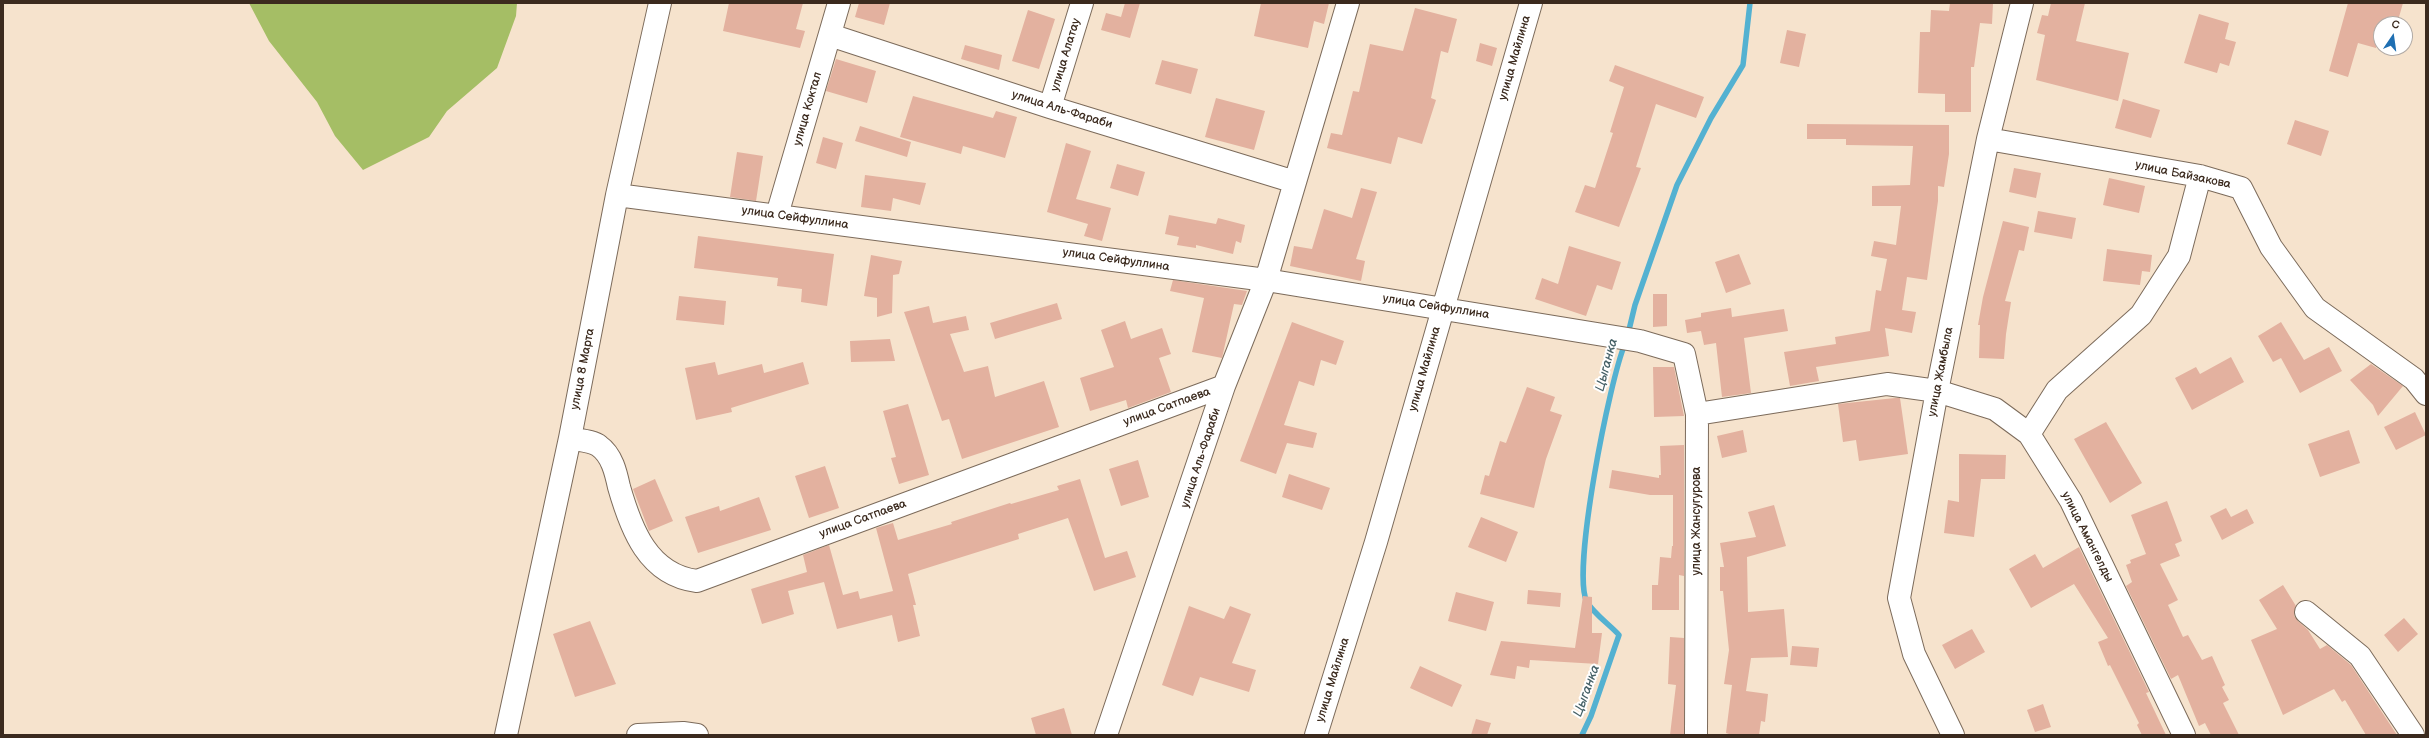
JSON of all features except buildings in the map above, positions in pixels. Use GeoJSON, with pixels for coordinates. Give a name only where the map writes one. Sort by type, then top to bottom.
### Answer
{"type":"FeatureCollection","features":[{"type":"Feature","properties":{"kind":"street","name":"улица 8 Марта"},"geometry":{"type":"LineString","coordinates":[[506,735],[570,438],[617,195],[660,3]]}},
{"type":"Feature","properties":{"kind":"street","name":"улица Коктал"},"geometry":{"type":"LineString","coordinates":[[777,215],[839,3]]}},
{"type":"Feature","properties":{"kind":"street","name":"улица Алатау"},"geometry":{"type":"LineString","coordinates":[[1050,107],[1082,3]]}},
{"type":"Feature","properties":{"kind":"street","name":"улица Аль-Фараби"},"geometry":{"type":"LineString","coordinates":[[1106,735],[1224,386],[1266,280],[1348,3]]}},
{"type":"Feature","properties":{"kind":"street","name":"улица Майлина"},"geometry":{"type":"LineString","coordinates":[[1316,735],[1376,542],[1531,3]]}},
{"type":"Feature","properties":{"kind":"street","name":"улица Жамбыла"},"geometry":{"type":"LineString","coordinates":[[1953,735],[1914,654],[1899,598],[1937,390],[1988,140],[2022,3]]}},
{"type":"Feature","properties":{"kind":"street","name":"улица Аль-Фараби"},"geometry":{"type":"LineString","coordinates":[[830,35],[1050,107],[1295,182]]}},
{"type":"Feature","properties":{"kind":"street","name":"улица Байзакова"},"geometry":{"type":"LineString","coordinates":[[1988,140],[2200,176],[2241,188],[2271,247],[2315,308],[2414,379],[2426,394]]}},
{"type":"Feature","properties":{"kind":"street"},"geometry":{"type":"LineString","coordinates":[[2029,434],[2057,390],[2141,315],[2179,256],[2200,176]]}},
{"type":"Feature","properties":{"kind":"street","name":"улица Сейфуллина"},"geometry":{"type":"LineString","coordinates":[[617,195],[1266,280],[1640,341]]}},
{"type":"Feature","properties":{"kind":"street","name":"улица Жансугурова"},"geometry":{"type":"LineString","coordinates":[[1640,341],[1684,354],[1697,414],[1696,735]]}},
{"type":"Feature","properties":{"kind":"street","name":"улица Амангелды"},"geometry":{"type":"LineString","coordinates":[[1697,414],[1887,384],[1937,390],[1995,409],[2029,434],[2071,501],[2184,735]]}},
{"type":"Feature","properties":{"kind":"street","name":"улица Сатпаева"},"geometry":{"type":"LineString","coordinates":[[570,438],[599,446],[614,467],[627,513],[649,555],[670,573],[682,579],[697,581],[1224,386]]}},
{"type":"Feature","properties":{"kind":"street"},"geometry":{"type":"LineString","coordinates":[[2306,612],[2360,656],[2413,735]]}},
{"type":"Feature","properties":{"kind":"street"},"geometry":{"type":"LineString","coordinates":[[638,735],[683,733],[697,735]]}},
{"type":"Feature","properties":{"kind":"green space"},"geometry":{"type":"Polygon","coordinates":[[[249,3],[517,3],[516,16],[497,68],[447,111],[429,137],[363,170],[335,136],[317,102],[269,41],[249,3]]]}},
{"type":"Feature","properties":{"kind":"waterway","name":"Цыганка"},"geometry":{"type":"LineString","coordinates":[[1628,334],[1635,305],[1677,185],[1711,118],[1743,65],[1750,3]]}},
{"type":"Feature","properties":{"kind":"waterway","name":"Цыганка"},"geometry":{"type":"LineString","coordinates":[[1582,735],[1591,716],[1619,635],[1587,602],[1583,584],[1584,554],[1594,475],[1610,395],[1625,344]]}}]}
